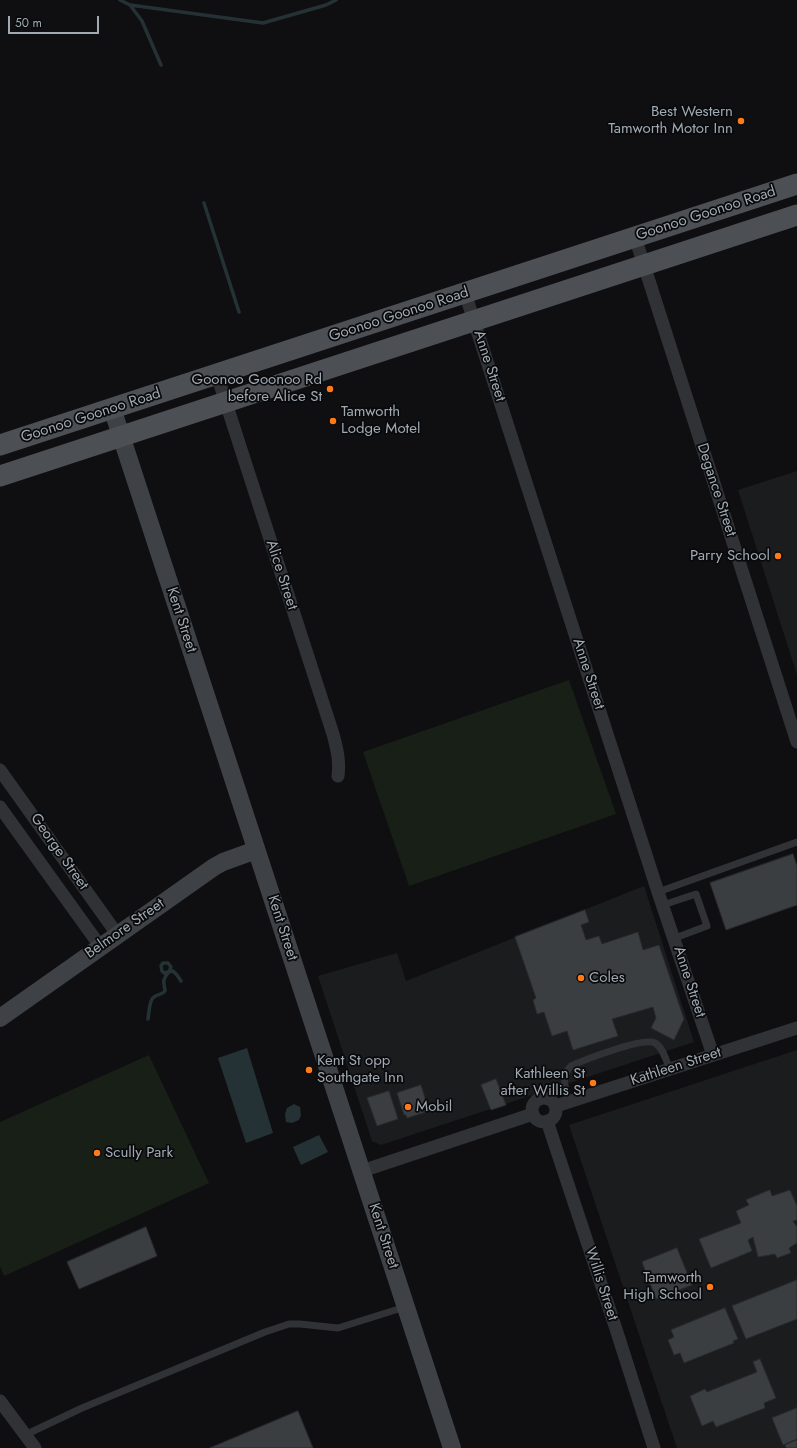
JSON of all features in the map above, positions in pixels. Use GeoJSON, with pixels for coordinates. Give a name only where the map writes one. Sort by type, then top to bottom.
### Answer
{"type":"FeatureCollection","features":[{"type":"Feature","properties":{"kind":"main road","name":"Goonoo Goonoo Road"},"geometry":{"type":"LineString","coordinates":[[0,445],[797,184]]}},
{"type":"Feature","properties":{"kind":"main road","name":"Goonoo Goonoo Road"},"geometry":{"type":"LineString","coordinates":[[0,476],[797,215]]}},
{"type":"Feature","properties":{"kind":"street","name":"Degance Street"},"geometry":{"type":"LineString","coordinates":[[635,237],[797,742]]}},
{"type":"Feature","properties":{"kind":"street","name":"Anne Street"},"geometry":{"type":"LineString","coordinates":[[465,293],[658,892],[675,938],[713,1055]]}},
{"type":"Feature","properties":{"kind":"street","name":"Alice Street"},"geometry":{"type":"LineString","coordinates":[[217,374],[338,753],[338,776]]}},
{"type":"Feature","properties":{"kind":"street","name":"Kent Street"},"geometry":{"type":"LineString","coordinates":[[112,408],[452,1448]]}},
{"type":"Feature","properties":{"kind":"street","name":"George Street"},"geometry":{"type":"LineString","coordinates":[[0,770],[117,934]]}},
{"type":"Feature","properties":{"kind":"street","name":"George Street"},"geometry":{"type":"LineString","coordinates":[[0,807],[100,946]]}},
{"type":"Feature","properties":{"kind":"street","name":"Belmore Street"},"geometry":{"type":"LineString","coordinates":[[0,1018],[214,867],[223,862],[256,850]]}},
{"type":"Feature","properties":{"kind":"street","name":"Kathleen Street"},"geometry":{"type":"LineString","coordinates":[[556,1106],[797,1028]]}},
{"type":"Feature","properties":{"kind":"street"},"geometry":{"type":"LineString","coordinates":[[546,1098],[556,1106],[554,1117],[547,1122],[537,1120],[533,1114],[534,1104],[539,1099],[546,1098]]}},
{"type":"Feature","properties":{"kind":"street"},"geometry":{"type":"LineString","coordinates":[[362,1171],[533,1114]]}},
{"type":"Feature","properties":{"kind":"street","name":"Willis Street"},"geometry":{"type":"LineString","coordinates":[[547,1122],[654,1448]]}},
{"type":"Feature","properties":{"kind":"street"},"geometry":{"type":"LineString","coordinates":[[0,1401],[34,1448]]}},
{"type":"Feature","properties":{"kind":"lane"},"geometry":{"type":"LineString","coordinates":[[658,892],[797,842]]}},
{"type":"Feature","properties":{"kind":"lane"},"geometry":{"type":"LineString","coordinates":[[663,905],[696,894],[707,926],[675,938]]}},
{"type":"Feature","properties":{"kind":"lane"},"geometry":{"type":"LineString","coordinates":[[569,1102],[564,1084],[564,1077],[567,1070],[571,1066],[635,1043],[650,1041],[656,1043],[661,1049],[670,1070]]}},
{"type":"Feature","properties":{"kind":"lane"},"geometry":{"type":"LineString","coordinates":[[25,1435],[82,1408],[265,1332],[289,1324],[338,1328],[406,1307]]}},
{"type":"Feature","properties":{"kind":"shaded area","name":"Parry School"},"geometry":{"type":"Polygon","coordinates":[[[797,471],[797,675],[738,490],[797,471]]]}},
{"type":"Feature","properties":{"kind":"shaded area"},"geometry":{"type":"Polygon","coordinates":[[[569,680],[616,814],[409,886],[363,752],[569,680]]]}},
{"type":"Feature","properties":{"kind":"shaded area"},"geometry":{"type":"Polygon","coordinates":[[[644,886],[694,1042],[381,1145],[372,1141],[318,976],[397,953],[406,981],[644,886]]]}},
{"type":"Feature","properties":{"kind":"shaded area"},"geometry":{"type":"Polygon","coordinates":[[[247,1048],[273,1133],[246,1143],[218,1058],[247,1048]]]}},
{"type":"Feature","properties":{"kind":"shaded area","name":"Tamworth High School"},"geometry":{"type":"Polygon","coordinates":[[[797,1050],[797,1448],[677,1448],[569,1125],[797,1050]]]}},
{"type":"Feature","properties":{"kind":"shaded area","name":"Scully Park"},"geometry":{"type":"Polygon","coordinates":[[[149,1055],[209,1183],[4,1276],[0,1266],[0,1122],[149,1055]]]}},
{"type":"Feature","properties":{"kind":"shaded area"},"geometry":{"type":"Polygon","coordinates":[[[294,1104],[300,1107],[301,1115],[299,1120],[292,1123],[286,1122],[285,1114],[287,1108],[294,1104]]]}},
{"type":"Feature","properties":{"kind":"shaded area"},"geometry":{"type":"Polygon","coordinates":[[[319,1135],[328,1152],[301,1165],[293,1147],[319,1135]]]}},
{"type":"Feature","properties":{"kind":"building"},"geometry":{"type":"Polygon","coordinates":[[[793,854],[797,866],[797,905],[726,930],[710,883],[793,854]]]}},
{"type":"Feature","properties":{"kind":"building"},"geometry":{"type":"Polygon","coordinates":[[[585,910],[589,922],[581,925],[586,940],[599,936],[602,944],[638,932],[643,950],[659,945],[684,1019],[674,1040],[651,1028],[656,1018],[653,1007],[612,1019],[618,1036],[573,1050],[567,1031],[552,1036],[544,1012],[537,1014],[533,1000],[536,998],[515,937],[585,910]]]}},
{"type":"Feature","properties":{"kind":"building"},"geometry":{"type":"Polygon","coordinates":[[[496,1079],[506,1105],[491,1110],[481,1085],[496,1079]]]}},
{"type":"Feature","properties":{"kind":"building"},"geometry":{"type":"Polygon","coordinates":[[[421,1085],[429,1111],[407,1118],[406,1115],[404,1115],[397,1093],[421,1085]]]}},
{"type":"Feature","properties":{"kind":"building"},"geometry":{"type":"Polygon","coordinates":[[[389,1091],[398,1119],[377,1126],[367,1098],[389,1091]]]}},
{"type":"Feature","properties":{"kind":"building"},"geometry":{"type":"Polygon","coordinates":[[[770,1190],[772,1196],[790,1190],[797,1206],[797,1220],[793,1221],[797,1227],[797,1243],[789,1248],[791,1253],[777,1258],[775,1254],[758,1257],[753,1237],[748,1240],[752,1251],[711,1268],[699,1239],[741,1223],[736,1211],[749,1205],[746,1200],[770,1190]]]}},
{"type":"Feature","properties":{"kind":"building"},"geometry":{"type":"Polygon","coordinates":[[[146,1227],[157,1256],[79,1289],[67,1262],[146,1227]]]}},
{"type":"Feature","properties":{"kind":"building"},"geometry":{"type":"Polygon","coordinates":[[[677,1248],[692,1285],[656,1299],[642,1262],[677,1248]]]}},
{"type":"Feature","properties":{"kind":"building"},"geometry":{"type":"Polygon","coordinates":[[[797,1280],[797,1319],[746,1339],[732,1306],[797,1280]]]}},
{"type":"Feature","properties":{"kind":"building"},"geometry":{"type":"Polygon","coordinates":[[[725,1308],[738,1339],[733,1341],[734,1343],[684,1363],[680,1353],[674,1355],[668,1340],[674,1337],[671,1330],[725,1308]]]}},
{"type":"Feature","properties":{"kind":"building"},"geometry":{"type":"Polygon","coordinates":[[[760,1359],[776,1398],[764,1403],[765,1408],[716,1427],[713,1421],[702,1426],[690,1396],[705,1389],[707,1392],[757,1372],[753,1362],[760,1359]]]}},
{"type":"Feature","properties":{"kind":"building"},"geometry":{"type":"Polygon","coordinates":[[[797,1408],[797,1439],[783,1445],[772,1418],[797,1408]]]}},
{"type":"Feature","properties":{"kind":"building"},"geometry":{"type":"Polygon","coordinates":[[[298,1411],[313,1448],[210,1448],[298,1411]]]}},
{"type":"Feature","properties":{"kind":"building"},"geometry":{"type":"Polygon","coordinates":[[[797,1440],[797,1448],[786,1448],[785,1445],[797,1440]]]}},
{"type":"Feature","properties":{"kind":"waterway"},"geometry":{"type":"LineString","coordinates":[[120,0],[130,5],[263,23],[326,5],[336,0]]}},
{"type":"Feature","properties":{"kind":"waterway"},"geometry":{"type":"LineString","coordinates":[[130,5],[142,21],[161,65]]}},
{"type":"Feature","properties":{"kind":"waterway"},"geometry":{"type":"LineString","coordinates":[[204,203],[239,312]]}},
{"type":"Feature","properties":{"kind":"waterway"},"geometry":{"type":"LineString","coordinates":[[148,1019],[152,999],[165,991],[164,980],[166,975],[169,972],[170,970],[171,967],[168,963],[163,963],[161,966],[162,971],[164,973],[173,971],[181,981]]}},
{"type":"Feature","properties":{"kind":"place","name":"Best Western Tamworth Motor Inn"},"geometry":{"type":"Point","coordinates":[741,121]}},
{"type":"Feature","properties":{"kind":"place","name":"Goonoo Goonoo Rd before Alice St"},"geometry":{"type":"Point","coordinates":[330,389]}},
{"type":"Feature","properties":{"kind":"place","name":"Tamworth Lodge Motel"},"geometry":{"type":"Point","coordinates":[333,421]}},
{"type":"Feature","properties":{"kind":"place","name":"Parry School"},"geometry":{"type":"Point","coordinates":[778,556]}},
{"type":"Feature","properties":{"kind":"place","name":"Coles"},"geometry":{"type":"Point","coordinates":[581,978]}},
{"type":"Feature","properties":{"kind":"place","name":"Kent St opp Southgate Inn"},"geometry":{"type":"Point","coordinates":[309,1070]}},
{"type":"Feature","properties":{"kind":"place","name":"Kathleen St after Willis St"},"geometry":{"type":"Point","coordinates":[593,1083]}},
{"type":"Feature","properties":{"kind":"place","name":"Mobil"},"geometry":{"type":"Point","coordinates":[408,1107]}},
{"type":"Feature","properties":{"kind":"place","name":"Scully Park"},"geometry":{"type":"Point","coordinates":[97,1153]}},
{"type":"Feature","properties":{"kind":"place","name":"Tamworth High School"},"geometry":{"type":"Point","coordinates":[710,1287]}}]}
